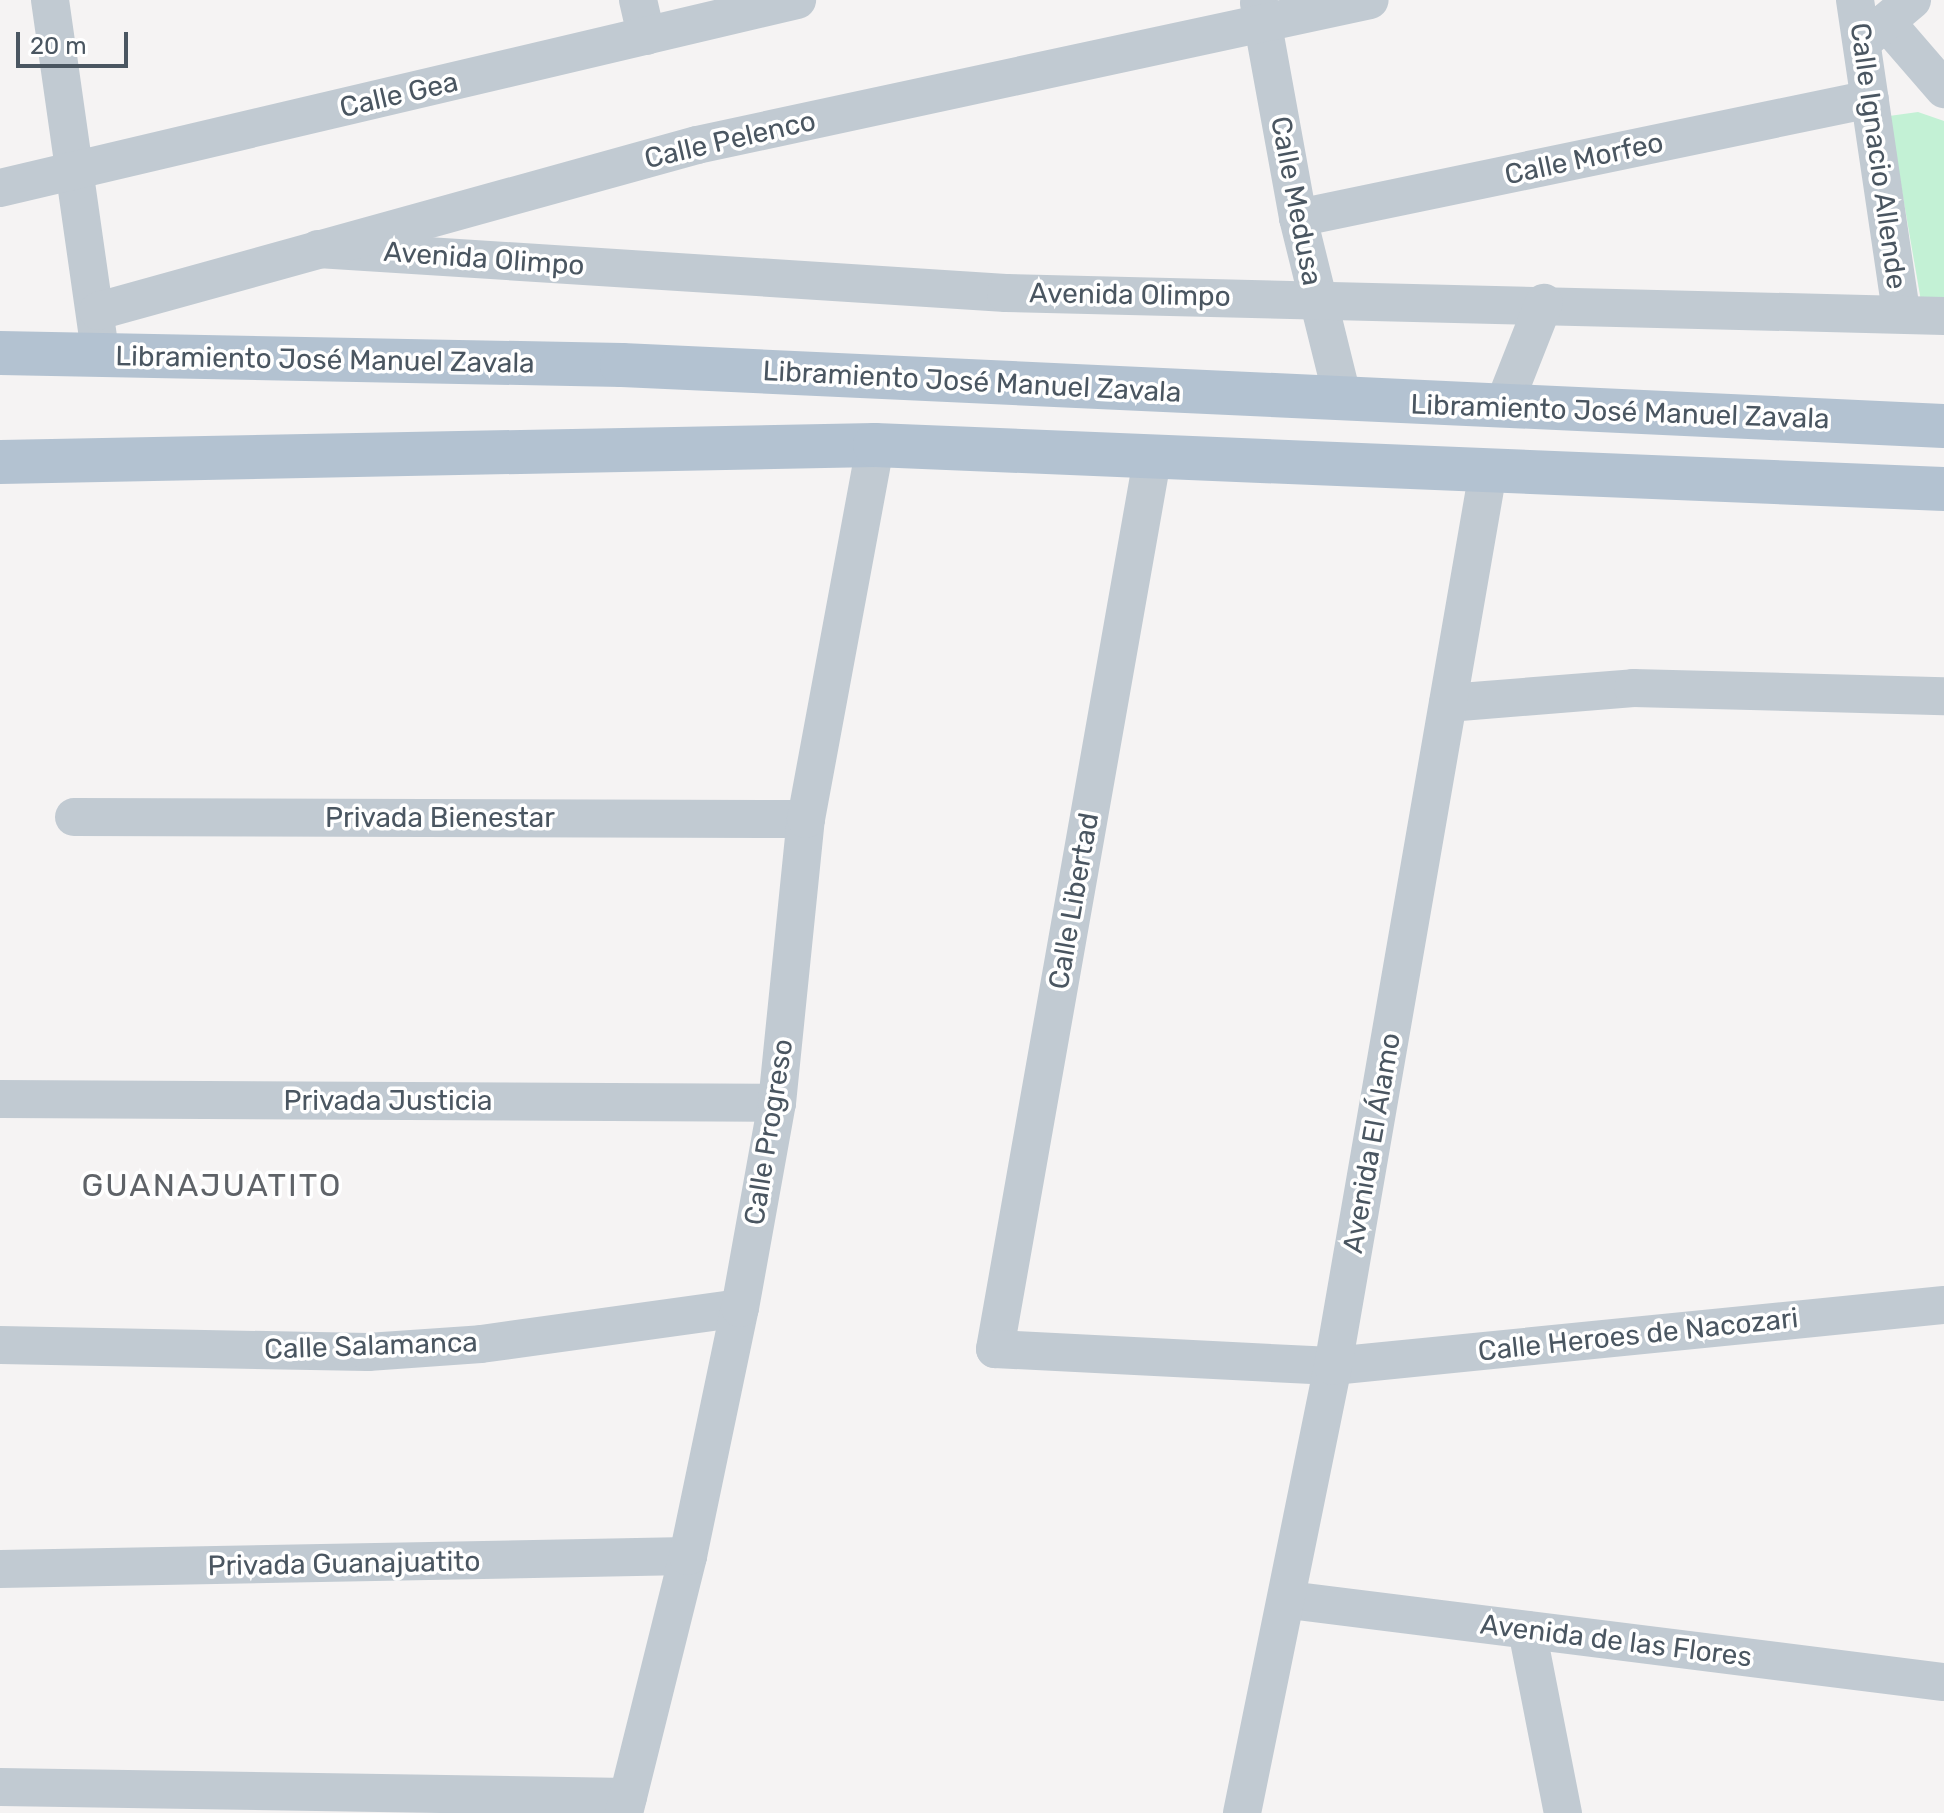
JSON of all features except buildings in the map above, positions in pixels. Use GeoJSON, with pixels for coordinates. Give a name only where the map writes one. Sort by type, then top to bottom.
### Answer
{"type":"FeatureCollection","features":[{"type":"Feature","properties":{"kind":"main road","name":"Libramiento José Manuel Zavala"},"geometry":{"type":"LineString","coordinates":[[0,353],[622,365],[1944,426]]}},
{"type":"Feature","properties":{"kind":"main road"},"geometry":{"type":"LineString","coordinates":[[0,462],[875,445],[1153,454],[1944,489]]}},
{"type":"Feature","properties":{"kind":"street"},"geometry":{"type":"LineString","coordinates":[[50,0],[98,311],[98,356]]}},
{"type":"Feature","properties":{"kind":"street","name":"Calle Gea"},"geometry":{"type":"LineString","coordinates":[[0,188],[75,172],[642,18],[797,0]]}},
{"type":"Feature","properties":{"kind":"street","name":"Calle Pelenco"},"geometry":{"type":"LineString","coordinates":[[98,311],[697,145],[1261,13],[1370,0]]}},
{"type":"Feature","properties":{"kind":"street","name":"Calle Ignacio Allende"},"geometry":{"type":"LineString","coordinates":[[1855,0],[1886,22],[1870,99],[1901,313]]}},
{"type":"Feature","properties":{"kind":"street","name":"Calle Medusa"},"geometry":{"type":"LineString","coordinates":[[1261,13],[1298,218],[1315,297],[1343,400]]}},
{"type":"Feature","properties":{"kind":"street"},"geometry":{"type":"LineString","coordinates":[[1886,22],[1944,89]]}},
{"type":"Feature","properties":{"kind":"street","name":"Calle Morfeo"},"geometry":{"type":"LineString","coordinates":[[1298,218],[1870,99]]}},
{"type":"Feature","properties":{"kind":"street","name":"Avenida Olimpo"},"geometry":{"type":"LineString","coordinates":[[318,249],[1006,293],[1315,297],[1944,316]]}},
{"type":"Feature","properties":{"kind":"street"},"geometry":{"type":"LineString","coordinates":[[1503,407],[1544,303]]}},
{"type":"Feature","properties":{"kind":"street","name":"Calle Progreso"},"geometry":{"type":"LineString","coordinates":[[626,1805],[688,1556],[740,1308],[777,1103],[806,819],[875,445]]}},
{"type":"Feature","properties":{"kind":"street","name":"Calle Libertad"},"geometry":{"type":"LineString","coordinates":[[995,1349],[1153,454]]}},
{"type":"Feature","properties":{"kind":"street","name":"Avenida El Álamo"},"geometry":{"type":"LineString","coordinates":[[1242,1813],[1289,1600],[1333,1366],[1488,471]]}},
{"type":"Feature","properties":{"kind":"street"},"geometry":{"type":"LineString","coordinates":[[1448,703],[1633,688],[1944,696]]}},
{"type":"Feature","properties":{"kind":"street","name":"Privada Bienestar"},"geometry":{"type":"LineString","coordinates":[[74,817],[806,819]]}},
{"type":"Feature","properties":{"kind":"street","name":"Privada Justicia"},"geometry":{"type":"LineString","coordinates":[[0,1099],[777,1103]]}},
{"type":"Feature","properties":{"kind":"street","name":"Calle Heroes de Nacozari"},"geometry":{"type":"LineString","coordinates":[[995,1349],[1333,1366],[1944,1305]]}},
{"type":"Feature","properties":{"kind":"street","name":"Calle Salamanca"},"geometry":{"type":"LineString","coordinates":[[0,1345],[368,1352],[481,1344],[740,1308]]}},
{"type":"Feature","properties":{"kind":"street","name":"Privada Guanajuatito"},"geometry":{"type":"LineString","coordinates":[[0,1569],[688,1556]]}},
{"type":"Feature","properties":{"kind":"street","name":"Avenida de las Flores"},"geometry":{"type":"LineString","coordinates":[[1289,1600],[1944,1682]]}},
{"type":"Feature","properties":{"kind":"street"},"geometry":{"type":"LineString","coordinates":[[1527,1630],[1563,1813]]}},
{"type":"Feature","properties":{"kind":"street"},"geometry":{"type":"LineString","coordinates":[[0,1787],[626,1805]]}},
{"type":"Feature","properties":{"kind":"green space"},"geometry":{"type":"Polygon","coordinates":[[[1918,112],[1944,121],[1944,302],[1921,301],[1889,116],[1918,112]]]}},
{"type":"Feature","properties":{"kind":"district","name":"GUANAJUATITO"},"geometry":{"type":"Point","coordinates":[212,1185]}}]}
